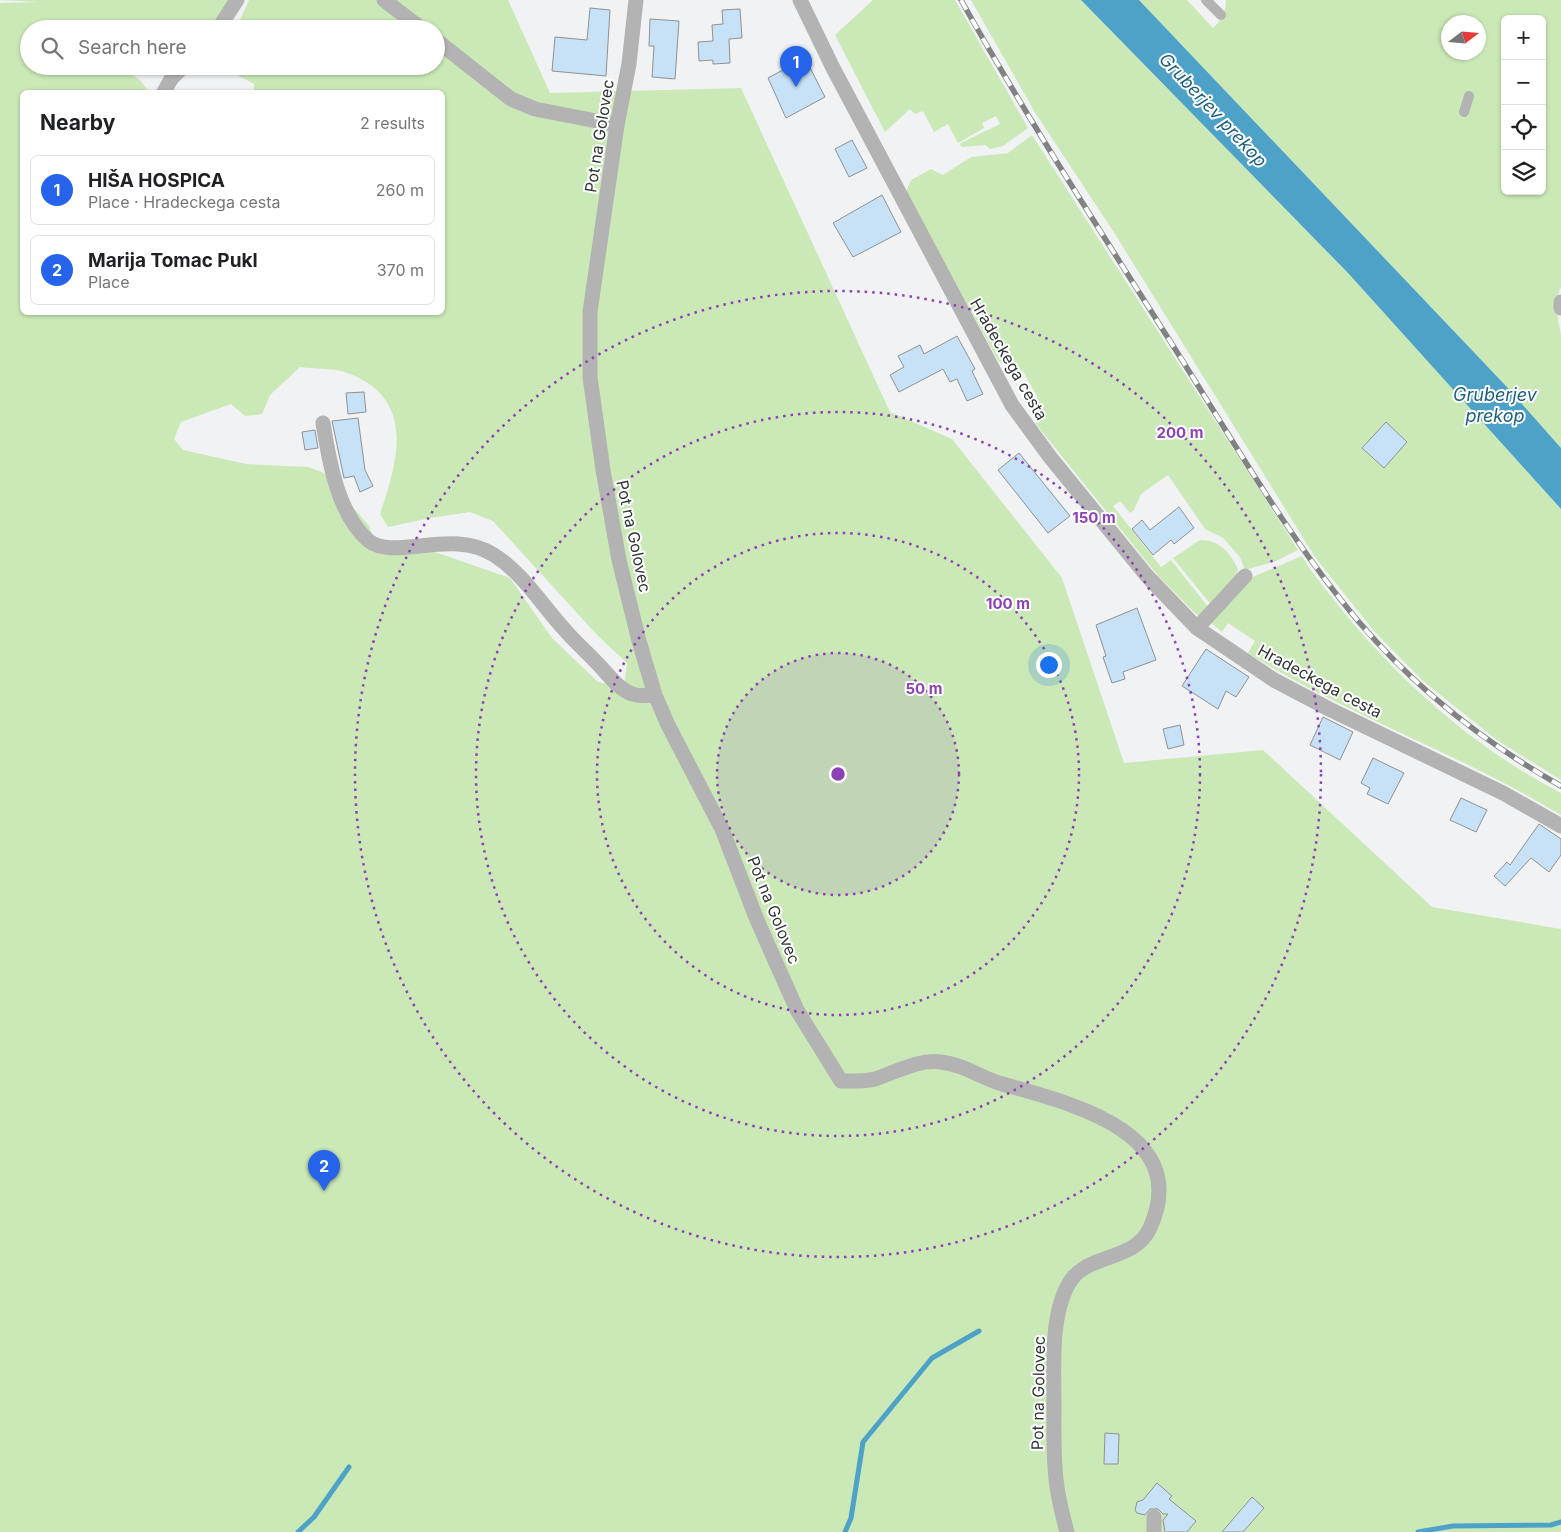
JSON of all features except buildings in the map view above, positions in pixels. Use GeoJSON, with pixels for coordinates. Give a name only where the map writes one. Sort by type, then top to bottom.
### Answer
{"type":"FeatureCollection","features":[{"type":"Feature","properties":{"kind":"street"},"geometry":{"type":"LineString","coordinates":[[224,20],[237,0]]}},
{"type":"Feature","properties":{"kind":"street"},"geometry":{"type":"LineString","coordinates":[[384,0],[410,20]]}},
{"type":"Feature","properties":{"kind":"street","name":"Pot na Golovec"},"geometry":{"type":"LineString","coordinates":[[636,0],[629,64],[617,125],[590,312],[590,378],[602,470],[619,560],[655,695],[668,725],[722,829],[757,920],[798,1010],[840,1081],[873,1080],[914,1065],[940,1062],[970,1069],[996,1082],[1060,1099],[1121,1127],[1149,1154],[1155,1165],[1158,1177],[1157,1204],[1150,1228],[1140,1244],[1120,1254],[1084,1267],[1068,1285],[1061,1305],[1053,1350],[1054,1455],[1057,1486],[1067,1532]]}},
{"type":"Feature","properties":{"kind":"street","name":"Hradeckega cesta"},"geometry":{"type":"LineString","coordinates":[[800,0],[837,77],[1012,405],[1050,457],[1147,576],[1197,628],[1274,680],[1503,793],[1561,826]]}},
{"type":"Feature","properties":{"kind":"street"},"geometry":{"type":"LineString","coordinates":[[445,47],[512,99],[535,109],[617,125]]}},
{"type":"Feature","properties":{"kind":"street"},"geometry":{"type":"LineString","coordinates":[[165,90],[175,75]]}},
{"type":"Feature","properties":{"kind":"street"},"geometry":{"type":"LineString","coordinates":[[1561,302],[1561,308]]}},
{"type":"Feature","properties":{"kind":"street"},"geometry":{"type":"LineString","coordinates":[[323,423],[334,482],[347,510],[370,541],[380,547],[389,549],[431,543],[464,544],[494,554],[516,572],[565,631],[620,688],[636,695],[655,695]]}},
{"type":"Feature","properties":{"kind":"street"},"geometry":{"type":"LineString","coordinates":[[1197,628],[1245,576]]}},
{"type":"Feature","properties":{"kind":"lane"},"geometry":{"type":"LineString","coordinates":[[1206,0],[1221,15]]}},
{"type":"Feature","properties":{"kind":"lane"},"geometry":{"type":"LineString","coordinates":[[1464,112],[1468,96]]}},
{"type":"Feature","properties":{"kind":"green space"},"geometry":{"type":"Polygon","coordinates":[[[0,0],[232,0],[219,20],[20,20],[20,75],[132,75],[140,80],[148,90],[20,90],[20,315],[445,315],[445,90],[254,90],[254,84],[238,75],[445,75],[445,20],[240,20],[249,0],[508,0],[550,93],[741,88],[890,412],[952,439],[1062,578],[1124,763],[1263,750],[1432,907],[1561,929],[1561,1532],[0,1532],[0,3],[39,2],[0,0]],[[300,367],[270,395],[262,414],[245,416],[231,404],[181,422],[174,439],[183,450],[246,464],[308,467],[324,473],[369,526],[378,552],[426,549],[510,578],[552,638],[598,682],[624,686],[627,663],[598,636],[493,521],[470,512],[388,527],[380,514],[393,472],[396,451],[396,431],[392,413],[383,397],[368,383],[345,372],[300,367]]]}},
{"type":"Feature","properties":{"kind":"green space"},"geometry":{"type":"Polygon","coordinates":[[[873,0],[955,0],[1028,128],[1003,146],[990,149],[985,145],[962,147],[959,144],[1000,124],[996,116],[982,123],[984,128],[958,143],[948,124],[934,132],[923,111],[915,114],[910,109],[885,132],[835,35],[873,0]]]}},
{"type":"Feature","properties":{"kind":"green space"},"geometry":{"type":"Polygon","coordinates":[[[971,0],[1081,0],[1348,273],[1561,509],[1561,780],[1497,740],[1423,681],[1374,631],[1315,557],[1115,234],[1036,114],[971,0]]]}},
{"type":"Feature","properties":{"kind":"green space"},"geometry":{"type":"Polygon","coordinates":[[[1139,0],[1187,0],[1213,28],[1223,15],[1226,0],[1561,0],[1561,287],[1555,303],[1561,335],[1561,448],[1506,386],[1139,0]]]}},
{"type":"Feature","properties":{"kind":"green space"},"geometry":{"type":"Polygon","coordinates":[[[1032,135],[1298,550],[1276,561],[1245,570],[1240,557],[1223,538],[1205,529],[1168,475],[1141,494],[1134,510],[1130,513],[1120,501],[1113,506],[1161,567],[1171,560],[1209,608],[1200,616],[1159,577],[1036,424],[1037,396],[1023,371],[999,362],[906,192],[911,180],[931,169],[943,175],[971,157],[1008,153],[1032,135]]]}},
{"type":"Feature","properties":{"kind":"green space"},"geometry":{"type":"Polygon","coordinates":[[[1200,540],[1213,542],[1223,548],[1238,569],[1237,577],[1212,606],[1173,558],[1200,540]]]}},
{"type":"Feature","properties":{"kind":"green space"},"geometry":{"type":"Polygon","coordinates":[[[1302,556],[1308,567],[1380,654],[1435,707],[1496,754],[1528,775],[1561,793],[1561,815],[1484,773],[1286,676],[1248,653],[1255,641],[1228,623],[1222,632],[1210,622],[1246,580],[1302,556]]]}},
{"type":"Feature","properties":{"kind":"water","name":"Gruberjev prekop"},"geometry":{"type":"Polygon","coordinates":[[[1081,0],[1139,0],[1506,386],[1561,448],[1561,509],[1348,273],[1081,0]]]}},
{"type":"Feature","properties":{"kind":"waterway"},"geometry":{"type":"LineString","coordinates":[[845,1532],[851,1518],[863,1442],[932,1358],[979,1331]]}},
{"type":"Feature","properties":{"kind":"waterway"},"geometry":{"type":"LineString","coordinates":[[298,1532],[314,1517],[349,1467]]}},
{"type":"Feature","properties":{"kind":"waterway"},"geometry":{"type":"LineString","coordinates":[[1418,1532],[1453,1526],[1551,1525],[1561,1522]]}},
{"type":"Feature","properties":{"kind":"railway"},"geometry":{"type":"LineString","coordinates":[[961,0],[1034,125],[1233,442],[1306,553],[1332,588],[1381,647],[1428,692],[1505,752],[1561,786]]}},
{"type":"Feature","properties":{"kind":"place","name":"HIŠA HOSPICA"},"geometry":{"type":"Point","coordinates":[796,87]}},
{"type":"Feature","properties":{"kind":"place","name":"Marija Tomac Pukl"},"geometry":{"type":"Point","coordinates":[324,1191]}}]}
